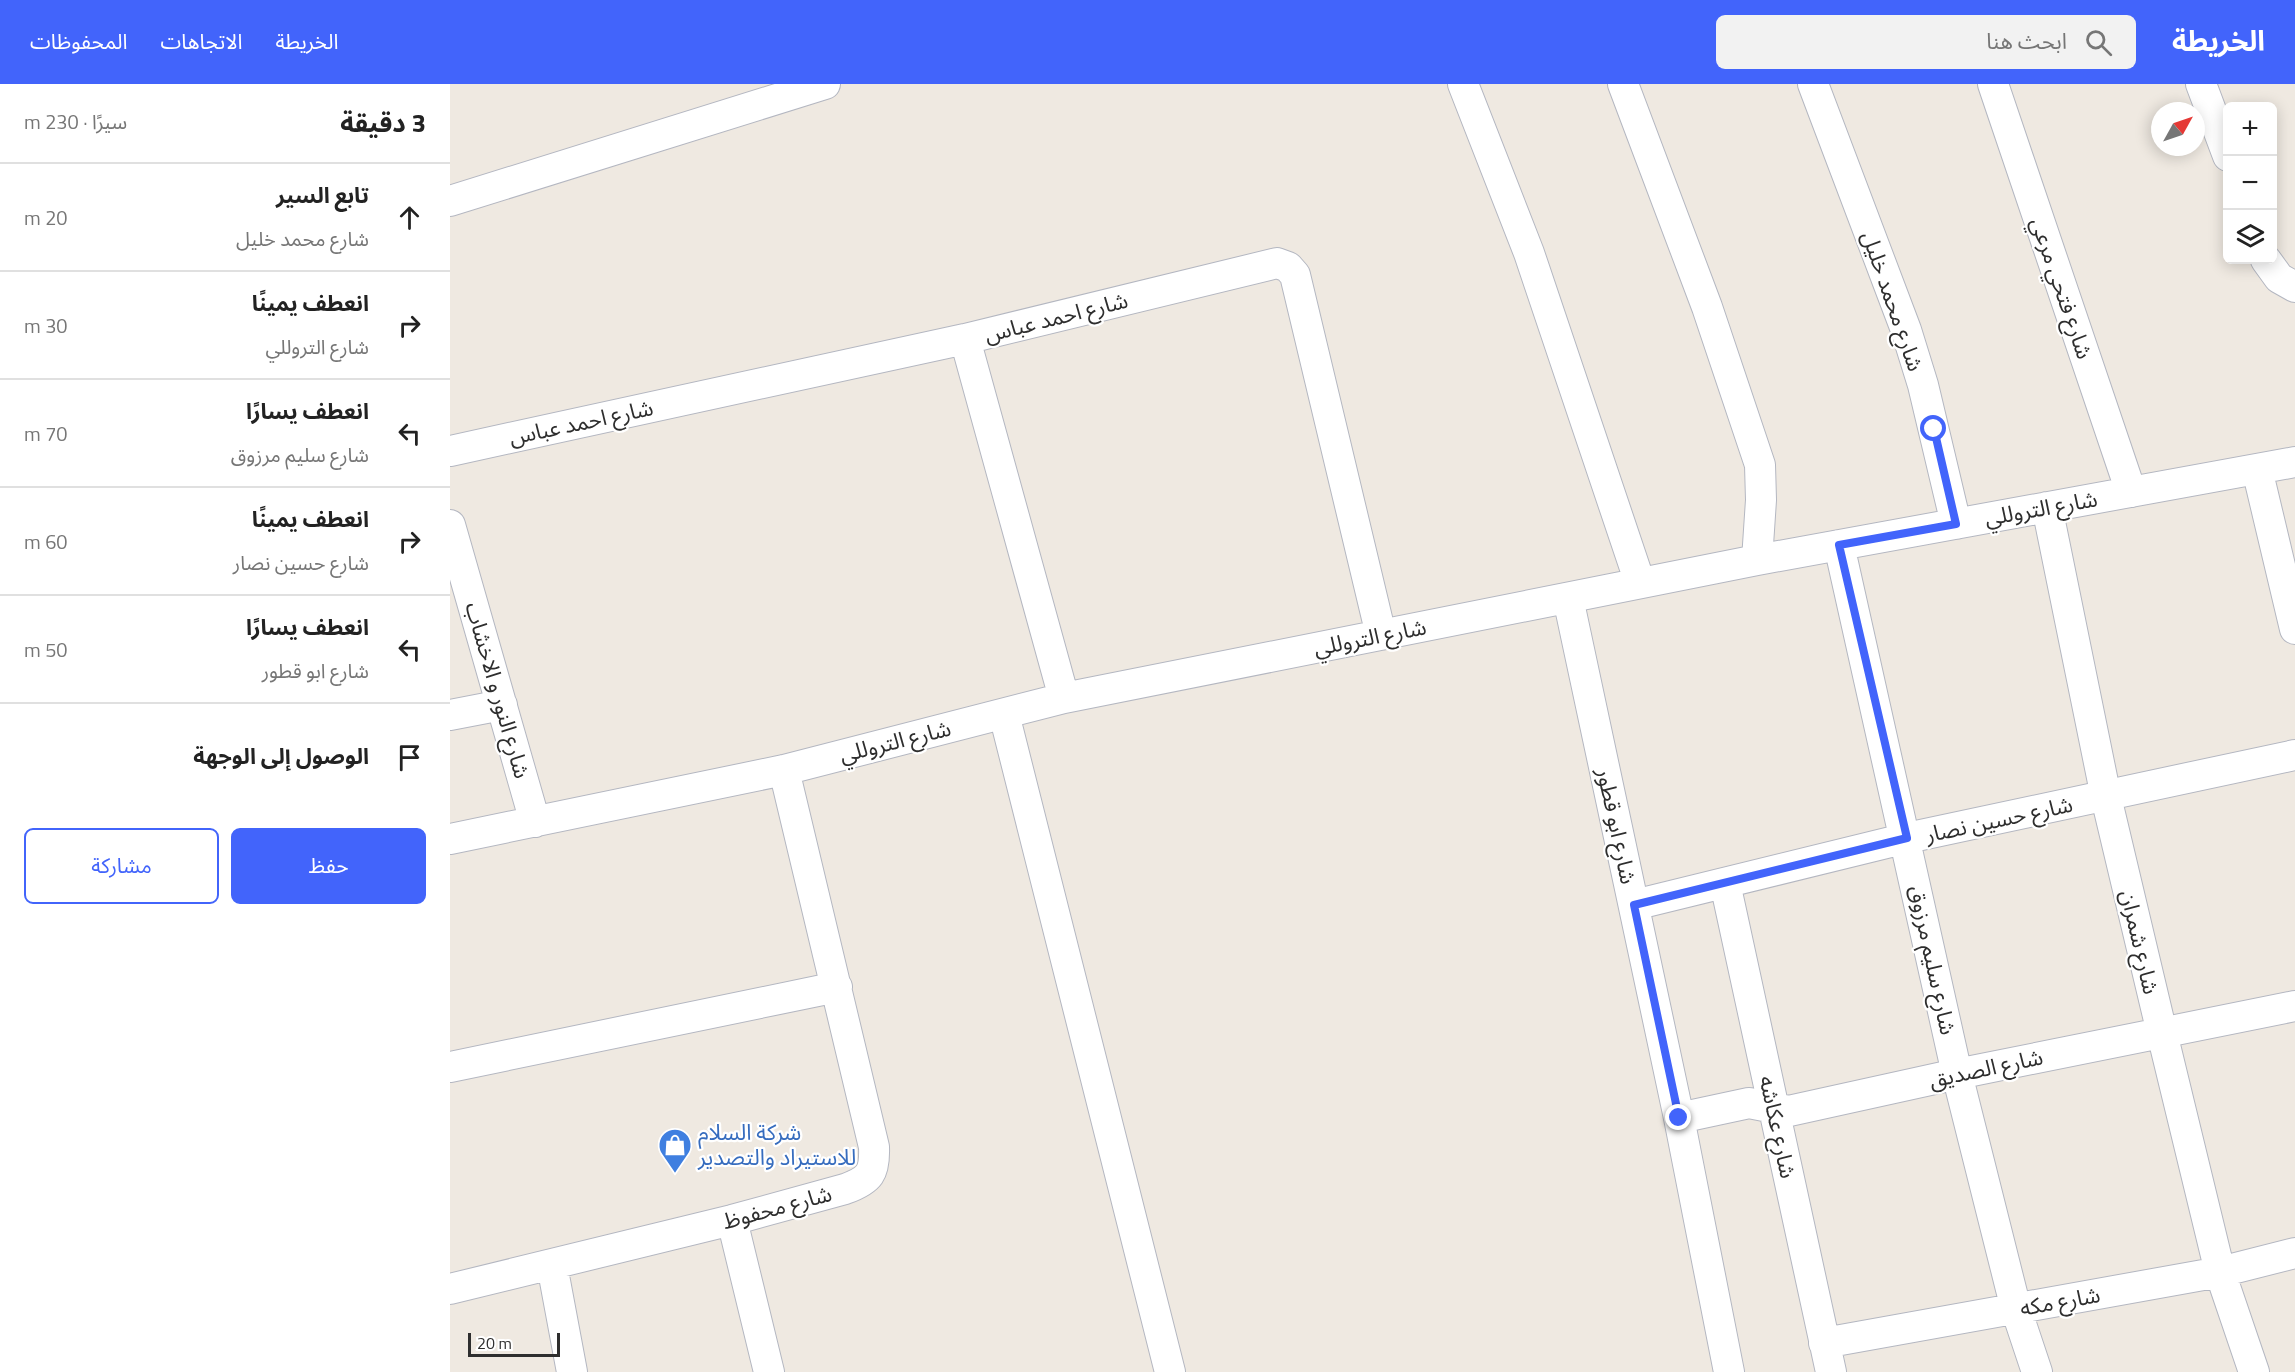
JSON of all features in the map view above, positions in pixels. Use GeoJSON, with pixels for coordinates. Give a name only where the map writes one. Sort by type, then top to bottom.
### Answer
{"type":"FeatureCollection","features":[{"type":"Feature","properties":{"kind":"street"},"geometry":{"type":"LineString","coordinates":[[450,201],[825,84]]}},
{"type":"Feature","properties":{"kind":"street"},"geometry":{"type":"LineString","coordinates":[[1463,84],[1529,253],[1640,583]]}},
{"type":"Feature","properties":{"kind":"street"},"geometry":{"type":"LineString","coordinates":[[1623,84],[1707,307],[1760,465],[1761,500],[1757,560]]}},
{"type":"Feature","properties":{"kind":"street","name":"شارع محمد خليل"},"geometry":{"type":"LineString","coordinates":[[1813,84],[1906,330],[1923,385],[1956,524]]}},
{"type":"Feature","properties":{"kind":"street","name":"شارع فتحي مرعي"},"geometry":{"type":"LineString","coordinates":[[1993,84],[2130,492]]}},
{"type":"Feature","properties":{"kind":"street"},"geometry":{"type":"LineString","coordinates":[[2201,84],[2223,143]]}},
{"type":"Feature","properties":{"kind":"street","name":"شارع احمد عباس"},"geometry":{"type":"LineString","coordinates":[[450,451],[966,339],[1277,263],[1288,267],[1295,275],[1381,635]]}},
{"type":"Feature","properties":{"kind":"street"},"geometry":{"type":"LineString","coordinates":[[2269,264],[2279,278],[2295,286]]}},
{"type":"Feature","properties":{"kind":"street"},"geometry":{"type":"LineString","coordinates":[[966,339],[1064,698]]}},
{"type":"Feature","properties":{"kind":"street","name":"شارع التروللي"},"geometry":{"type":"LineString","coordinates":[[450,839],[784,770],[1064,698],[1757,560],[2295,462]]}},
{"type":"Feature","properties":{"kind":"street"},"geometry":{"type":"LineString","coordinates":[[2257,469],[2295,629]]}},
{"type":"Feature","properties":{"kind":"street","name":"شارع شمران"},"geometry":{"type":"LineString","coordinates":[[2047,507],[2106,796],[2162,1033],[2220,1272],[2254,1372]]}},
{"type":"Feature","properties":{"kind":"street","name":"شارع النور و الاخشاب"},"geometry":{"type":"LineString","coordinates":[[450,525],[535,822]]}},
{"type":"Feature","properties":{"kind":"street","name":"شارع سليم مرزوق"},"geometry":{"type":"LineString","coordinates":[[1839,545],[1907,838],[1958,1074],[2016,1309],[2037,1372]]}},
{"type":"Feature","properties":{"kind":"street","name":"شارع ابو قطور"},"geometry":{"type":"LineString","coordinates":[[1568,598],[1679,1118],[1729,1372]]}},
{"type":"Feature","properties":{"kind":"street"},"geometry":{"type":"LineString","coordinates":[[450,715],[502,705]]}},
{"type":"Feature","properties":{"kind":"street"},"geometry":{"type":"LineString","coordinates":[[1004,714],[1170,1372]]}},
{"type":"Feature","properties":{"kind":"street","name":"شارع حسين نصار"},"geometry":{"type":"LineString","coordinates":[[1634,905],[1907,838],[2295,755]]}},
{"type":"Feature","properties":{"kind":"street","name":"شارع محفوظ"},"geometry":{"type":"LineString","coordinates":[[450,1289],[732,1220],[863,1183],[874,1166],[874,1147],[784,770]]}},
{"type":"Feature","properties":{"kind":"street","name":"شارع عكاشه"},"geometry":{"type":"LineString","coordinates":[[1725,882],[1831,1372]]}},
{"type":"Feature","properties":{"kind":"street"},"geometry":{"type":"LineString","coordinates":[[450,1067],[837,987]]}},
{"type":"Feature","properties":{"kind":"street","name":"شارع الصديق"},"geometry":{"type":"LineString","coordinates":[[1679,1118],[1749,1103],[1774,1110],[1789,1111],[1958,1074],[2295,1006]]}},
{"type":"Feature","properties":{"kind":"street"},"geometry":{"type":"LineString","coordinates":[[732,1220],[769,1372]]}},
{"type":"Feature","properties":{"kind":"street","name":"شارع مكه"},"geometry":{"type":"LineString","coordinates":[[1824,1343],[2220,1272],[2295,1253]]}},
{"type":"Feature","properties":{"kind":"street"},"geometry":{"type":"LineString","coordinates":[[552,1265],[572,1372]]}},
{"type":"Feature","properties":{"kind":"place","name":"شركة السلام للاستيراد والتصدير"},"geometry":{"type":"Point","coordinates":[675,1174]}},
{"type":"Feature","properties":{"kind":"route"},"geometry":{"type":"LineString","coordinates":[[1679,1118],[1634,905],[1907,838],[1839,545],[1956,524],[1934,429]]}}]}
